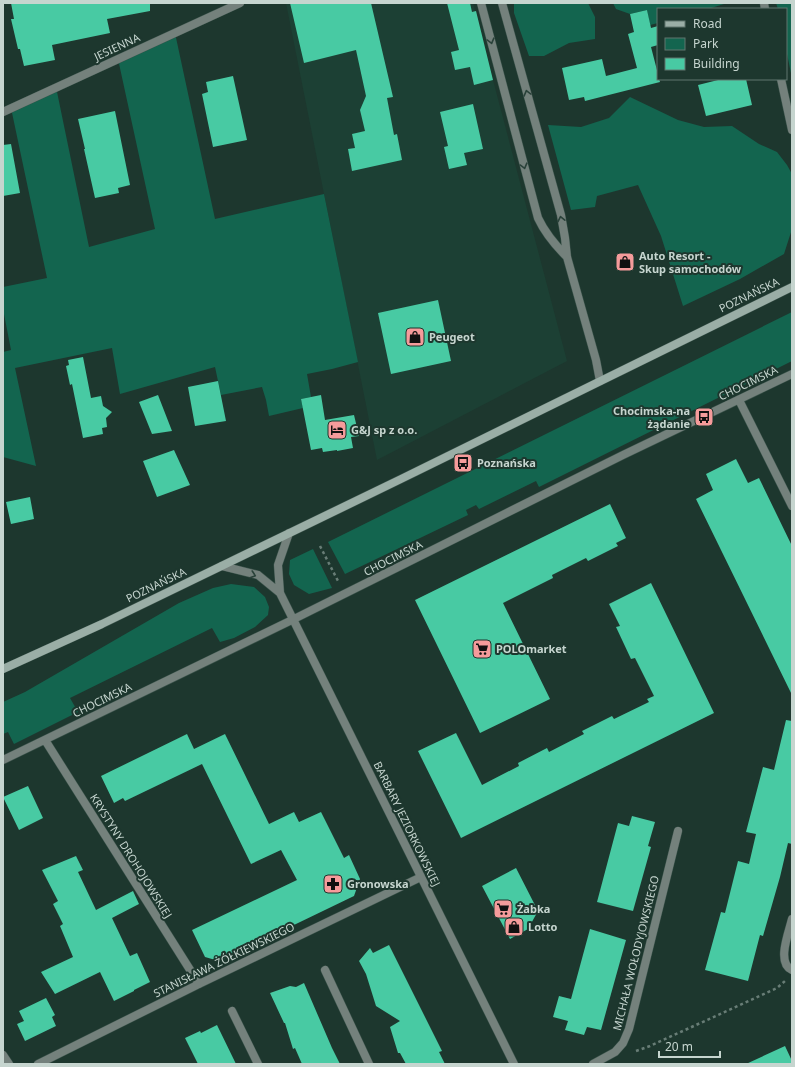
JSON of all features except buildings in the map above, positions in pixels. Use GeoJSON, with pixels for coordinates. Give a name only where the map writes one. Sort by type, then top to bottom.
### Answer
{"type":"FeatureCollection","features":[{"type":"Feature","properties":{"kind":"main road","name":"POZNAŃSKA"},"geometry":{"type":"LineString","coordinates":[[3,669],[102,624],[222,566],[792,287]]}},
{"type":"Feature","properties":{"kind":"street","name":"JESIENNA"},"geometry":{"type":"LineString","coordinates":[[3,112],[240,3]]}},
{"type":"Feature","properties":{"kind":"street"},"geometry":{"type":"LineString","coordinates":[[481,3],[538,218],[554,243],[567,257]]}},
{"type":"Feature","properties":{"kind":"street"},"geometry":{"type":"LineString","coordinates":[[502,3],[561,215],[567,257],[596,360],[600,381]]}},
{"type":"Feature","properties":{"kind":"street"},"geometry":{"type":"LineString","coordinates":[[781,80],[792,130]]}},
{"type":"Feature","properties":{"kind":"street","name":"CHOCIMSKA"},"geometry":{"type":"LineString","coordinates":[[3,760],[345,594],[616,458],[792,374]]}},
{"type":"Feature","properties":{"kind":"street"},"geometry":{"type":"LineString","coordinates":[[739,400],[792,506]]}},
{"type":"Feature","properties":{"kind":"street","name":"BARBARY JEZIORKOWSKIEJ"},"geometry":{"type":"LineString","coordinates":[[280,593],[278,565],[289,533]]}},
{"type":"Feature","properties":{"kind":"street","name":"BARBARY JEZIORKOWSKIEJ"},"geometry":{"type":"LineString","coordinates":[[222,566],[258,575],[280,593],[514,1064]]}},
{"type":"Feature","properties":{"kind":"street","name":"KRYSTYNY DROHOJOWSKIEJ"},"geometry":{"type":"LineString","coordinates":[[45,740],[199,984]]}},
{"type":"Feature","properties":{"kind":"street","name":"MICHAŁA WOŁODYJOWSKIEGO"},"geometry":{"type":"LineString","coordinates":[[593,1064],[615,1052],[623,1043],[629,1029],[678,831]]}},
{"type":"Feature","properties":{"kind":"street","name":"STANISŁAWA ŻÓŁKIEWSKIEGO"},"geometry":{"type":"LineString","coordinates":[[38,1064],[199,984],[421,877]]}},
{"type":"Feature","properties":{"kind":"street"},"geometry":{"type":"LineString","coordinates":[[792,919],[783,953],[783,959],[786,965],[792,970]]}},
{"type":"Feature","properties":{"kind":"street"},"geometry":{"type":"LineString","coordinates":[[325,970],[369,1064]]}},
{"type":"Feature","properties":{"kind":"street"},"geometry":{"type":"LineString","coordinates":[[232,1011],[258,1064]]}},
{"type":"Feature","properties":{"kind":"street"},"geometry":{"type":"LineString","coordinates":[[3,1055],[9,1064]]}},
{"type":"Feature","properties":{"kind":"path"},"geometry":{"type":"LineString","coordinates":[[320,546],[345,594]]}},
{"type":"Feature","properties":{"kind":"path"},"geometry":{"type":"LineString","coordinates":[[615,1052],[639,1050],[650,1046],[777,988],[786,979]]}},
{"type":"Feature","properties":{"kind":"shaded area"},"geometry":{"type":"Polygon","coordinates":[[[286,3],[473,3],[567,361],[377,460],[286,3]]]}},
{"type":"Feature","properties":{"kind":"green space"},"geometry":{"type":"Polygon","coordinates":[[[514,3],[588,3],[595,17],[595,39],[569,43],[544,56],[529,56],[514,13],[514,3]]]}},
{"type":"Feature","properties":{"kind":"green space"},"geometry":{"type":"Polygon","coordinates":[[[613,3],[724,3],[711,8],[657,8],[657,23],[650,25],[647,10],[630,14],[616,9],[613,3]]]}},
{"type":"Feature","properties":{"kind":"green space"},"geometry":{"type":"Polygon","coordinates":[[[776,3],[792,3],[792,78],[787,54],[787,8],[778,8],[776,3]]]}},
{"type":"Feature","properties":{"kind":"green space"},"geometry":{"type":"Polygon","coordinates":[[[175,33],[215,219],[324,194],[358,362],[307,374],[311,397],[301,399],[303,408],[269,416],[262,387],[221,395],[215,367],[120,394],[112,348],[15,368],[36,466],[3,457],[3,352],[11,350],[3,309],[3,287],[47,278],[11,108],[56,87],[89,247],[155,229],[118,59],[175,33]]]}},
{"type":"Feature","properties":{"kind":"green space"},"geometry":{"type":"Polygon","coordinates":[[[630,97],[678,120],[704,127],[732,126],[759,144],[777,152],[792,174],[792,229],[784,254],[740,279],[683,306],[661,236],[638,185],[597,196],[595,207],[571,210],[548,125],[581,127],[609,118],[630,97]]]}},
{"type":"Feature","properties":{"kind":"green space"},"geometry":{"type":"Polygon","coordinates":[[[792,312],[792,361],[539,487],[536,481],[479,509],[476,505],[466,510],[468,515],[345,574],[328,542],[792,312]]]}},
{"type":"Feature","properties":{"kind":"green space"},"geometry":{"type":"Polygon","coordinates":[[[313,549],[332,588],[309,594],[294,585],[289,574],[290,560],[313,549]]]}},
{"type":"Feature","properties":{"kind":"green space"},"geometry":{"type":"Polygon","coordinates":[[[231,584],[254,587],[265,597],[269,607],[268,615],[255,627],[234,638],[220,642],[212,628],[70,698],[78,712],[14,744],[8,732],[3,734],[3,702],[25,692],[179,603],[213,588],[231,584]]]}},
{"type":"Feature","properties":{"kind":"place","name":"Auto Resort - Skup samochodów"},"geometry":{"type":"Point","coordinates":[625,262]}},
{"type":"Feature","properties":{"kind":"place","name":"Peugeot"},"geometry":{"type":"Point","coordinates":[415,337]}},
{"type":"Feature","properties":{"kind":"place","name":"Chocimska-na żądanie"},"geometry":{"type":"Point","coordinates":[704,417]}},
{"type":"Feature","properties":{"kind":"place","name":"G&J sp z o.o."},"geometry":{"type":"Point","coordinates":[337,430]}},
{"type":"Feature","properties":{"kind":"place","name":"Poznańska"},"geometry":{"type":"Point","coordinates":[463,463]}},
{"type":"Feature","properties":{"kind":"place","name":"POLOmarket"},"geometry":{"type":"Point","coordinates":[482,649]}},
{"type":"Feature","properties":{"kind":"place","name":"Gronowska"},"geometry":{"type":"Point","coordinates":[333,884]}},
{"type":"Feature","properties":{"kind":"place","name":"Żabka"},"geometry":{"type":"Point","coordinates":[503,909]}},
{"type":"Feature","properties":{"kind":"place","name":"Lotto"},"geometry":{"type":"Point","coordinates":[514,927]}}]}
